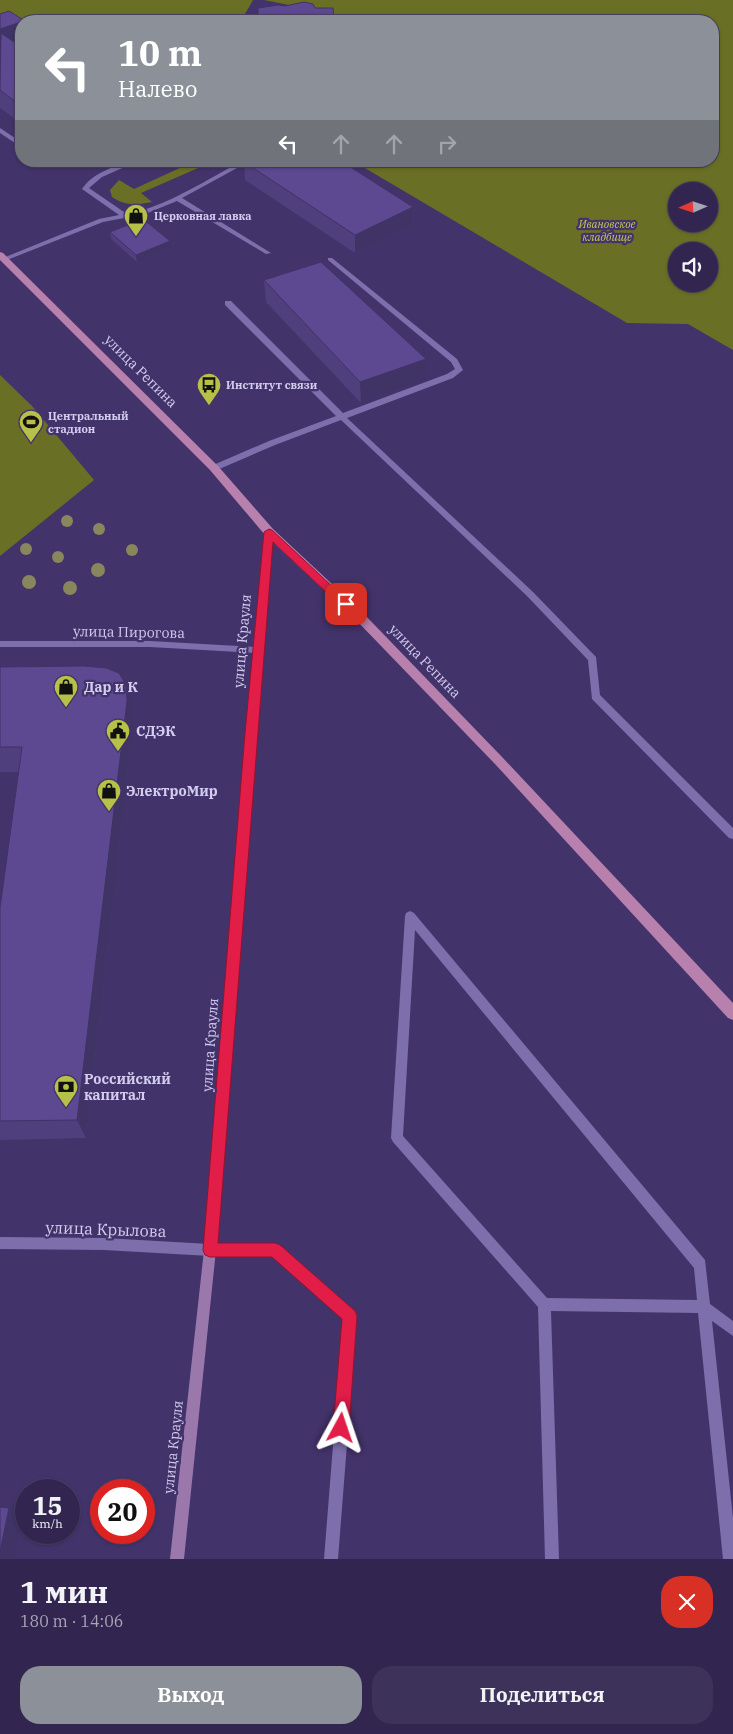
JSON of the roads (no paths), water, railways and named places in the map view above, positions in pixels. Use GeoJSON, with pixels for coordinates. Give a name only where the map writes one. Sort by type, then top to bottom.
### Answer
{"type":"FeatureCollection","features":[{"type":"Feature","properties":{"kind":"main road","name":"улица Репина"},"geometry":{"type":"LineString","coordinates":[[2,257],[214,468],[269,532],[358,616],[479,740],[733,1013]]}},
{"type":"Feature","properties":{"kind":"main road","name":"улица Крауля"},"geometry":{"type":"LineString","coordinates":[[177,1559],[210,1250],[269,532]]}},
{"type":"Feature","properties":{"kind":"street"},"geometry":{"type":"LineString","coordinates":[[0,130],[15,140]]}},
{"type":"Feature","properties":{"kind":"street"},"geometry":{"type":"LineString","coordinates":[[121,167],[94,178],[85,189],[122,214],[132,216]]}},
{"type":"Feature","properties":{"kind":"street"},"geometry":{"type":"LineString","coordinates":[[2,257],[102,220],[132,216],[177,198],[236,167]]}},
{"type":"Feature","properties":{"kind":"street"},"geometry":{"type":"LineString","coordinates":[[177,198],[268,253]]}},
{"type":"Feature","properties":{"kind":"street"},"geometry":{"type":"LineString","coordinates":[[214,468],[272,443],[450,376],[459,370],[454,360],[330,259]]}},
{"type":"Feature","properties":{"kind":"street"},"geometry":{"type":"LineString","coordinates":[[228,303],[342,417],[530,594],[594,659],[595,696],[733,835]]}},
{"type":"Feature","properties":{"kind":"street","name":"улица Пирогова"},"geometry":{"type":"LineString","coordinates":[[0,644],[150,644],[258,650]]}},
{"type":"Feature","properties":{"kind":"street"},"geometry":{"type":"LineString","coordinates":[[552,1559],[544,1304],[397,1138],[410,916],[700,1265],[730,1559]]}},
{"type":"Feature","properties":{"kind":"street","name":"улица Крылова"},"geometry":{"type":"LineString","coordinates":[[0,1243],[104,1244],[210,1250],[275,1250],[350,1316],[331,1559]]}},
{"type":"Feature","properties":{"kind":"street"},"geometry":{"type":"LineString","coordinates":[[544,1304],[704,1307],[733,1329]]}},
{"type":"Feature","properties":{"kind":"place","name":"Церковная лавка"},"geometry":{"type":"Point","coordinates":[136,237]}},
{"type":"Feature","properties":{"kind":"place","name":"Институт связи"},"geometry":{"type":"Point","coordinates":[209,406]}},
{"type":"Feature","properties":{"kind":"place","name":"Центральный стадион"},"geometry":{"type":"Point","coordinates":[31,443]}},
{"type":"Feature","properties":{"kind":"place","name":"Дар и К"},"geometry":{"type":"Point","coordinates":[66,708]}},
{"type":"Feature","properties":{"kind":"place","name":"СДЭК"},"geometry":{"type":"Point","coordinates":[118,752]}},
{"type":"Feature","properties":{"kind":"place","name":"ЭлектроМир"},"geometry":{"type":"Point","coordinates":[109,812]}},
{"type":"Feature","properties":{"kind":"place","name":"Российский капитал"},"geometry":{"type":"Point","coordinates":[66,1108]}},
{"type":"Feature","properties":{"kind":"park label","name":"Ивановское кладбище"},"geometry":{"type":"Point","coordinates":[607,230]}}]}
